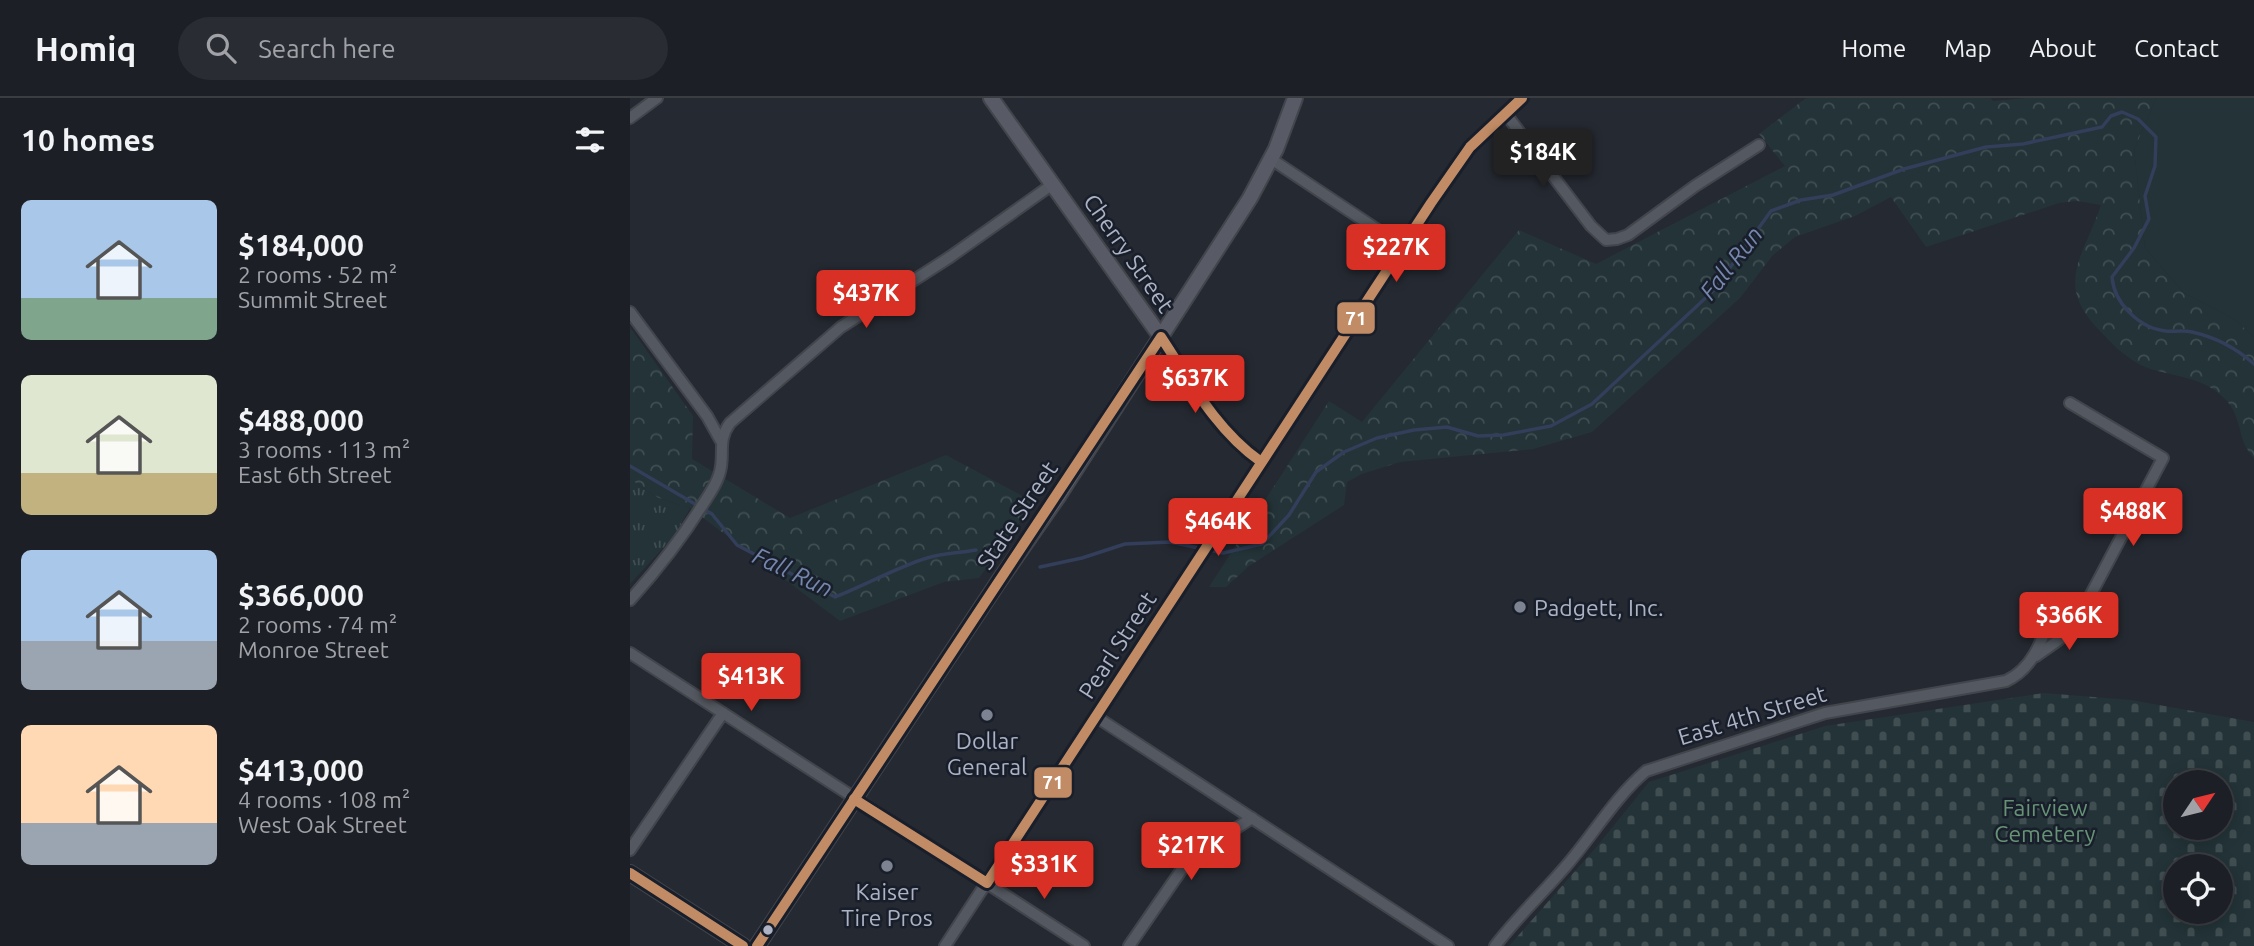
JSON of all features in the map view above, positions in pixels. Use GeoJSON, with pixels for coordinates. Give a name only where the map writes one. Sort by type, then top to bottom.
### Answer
{"type":"FeatureCollection","features":[{"type":"Feature","properties":{"kind":"main road","name":"Cherry Street"},"geometry":{"type":"LineString","coordinates":[[990,98],[1161,337]]}},
{"type":"Feature","properties":{"kind":"main road","name":"State Street"},"geometry":{"type":"LineString","coordinates":[[757,946],[1059,495],[1250,198],[1271,159],[1295,98]]}},
{"type":"Feature","properties":{"kind":"main road"},"geometry":{"type":"LineString","coordinates":[[630,873],[743,946]]}},
{"type":"Feature","properties":{"kind":"street"},"geometry":{"type":"LineString","coordinates":[[630,118],[657,98]]}},
{"type":"Feature","properties":{"kind":"street","name":"Pearl Street"},"geometry":{"type":"LineString","coordinates":[[945,946],[1402,246],[1470,147],[1522,98]]}},
{"type":"Feature","properties":{"kind":"street"},"geometry":{"type":"LineString","coordinates":[[1505,113],[1591,226],[1606,240],[1628,235],[1695,186],[1759,145]]}},
{"type":"Feature","properties":{"kind":"street"},"geometry":{"type":"LineString","coordinates":[[1271,159],[1402,246]]}},
{"type":"Feature","properties":{"kind":"street"},"geometry":{"type":"LineString","coordinates":[[630,600],[690,526],[709,495],[720,475],[721,441],[723,432],[730,423],[841,327],[950,257],[1053,184]]}},
{"type":"Feature","properties":{"kind":"street"},"geometry":{"type":"LineString","coordinates":[[630,313],[707,416],[721,441]]}},
{"type":"Feature","properties":{"kind":"street","name":"Cherry Street"},"geometry":{"type":"LineString","coordinates":[[1161,337],[1232,439],[1260,461]]}},
{"type":"Feature","properties":{"kind":"street"},"geometry":{"type":"LineString","coordinates":[[2034,658],[2060,639],[2077,620],[2163,458],[2070,403]]}},
{"type":"Feature","properties":{"kind":"street","name":"East 4th Street"},"geometry":{"type":"LineString","coordinates":[[1494,946],[1566,866],[1629,787],[1646,771],[1825,713],[2006,681],[2021,673],[2034,658],[2055,603]]}},
{"type":"Feature","properties":{"kind":"street"},"geometry":{"type":"LineString","coordinates":[[630,653],[1084,946]]}},
{"type":"Feature","properties":{"kind":"street"},"geometry":{"type":"LineString","coordinates":[[630,850],[723,713]]}},
{"type":"Feature","properties":{"kind":"street"},"geometry":{"type":"LineString","coordinates":[[1095,716],[1448,946]]}},
{"type":"Feature","properties":{"kind":"street"},"geometry":{"type":"LineString","coordinates":[[1129,946],[1189,859],[1252,818]]}},
{"type":"Feature","properties":{"kind":"green space"},"geometry":{"type":"Polygon","coordinates":[[[1806,98],[1991,98],[1993,101],[2026,98],[2156,98],[2134,150],[2145,248],[2184,293],[2234,319],[2254,337],[2254,459],[2244,443],[2233,410],[2218,393],[2188,378],[2139,364],[2117,348],[2088,316],[2079,300],[2075,285],[2076,271],[2101,205],[2077,201],[2059,203],[1926,247],[1891,197],[1855,216],[1795,237],[1773,255],[1740,298],[1592,432],[1533,449],[1400,462],[1362,474],[1347,482],[1344,505],[1249,566],[1226,587],[1209,587],[1329,401],[1362,422],[1519,230],[1596,264],[1785,166],[1759,134],[1806,98]]]}},
{"type":"Feature","properties":{"kind":"green space"},"geometry":{"type":"Polygon","coordinates":[[[2156,98],[2254,98],[2254,337],[2234,319],[2184,293],[2145,248],[2134,150],[2156,98]]]}},
{"type":"Feature","properties":{"kind":"green space"},"geometry":{"type":"Polygon","coordinates":[[[630,327],[693,416],[692,459],[790,518],[946,455],[1034,502],[979,578],[944,582],[840,621],[690,508],[658,498],[630,479],[630,327]]]}},
{"type":"Feature","properties":{"kind":"green space"},"geometry":{"type":"Polygon","coordinates":[[[630,479],[658,498],[690,508],[675,535],[630,584],[630,479]]]}},
{"type":"Feature","properties":{"kind":"green space","name":"Fairview Cemetery"},"geometry":{"type":"Polygon","coordinates":[[[2044,693],[2131,700],[2254,722],[2254,946],[1509,946],[1598,845],[1649,782],[1825,726],[2044,693]]]}},
{"type":"Feature","properties":{"kind":"waterway","name":"Fall Run"},"geometry":{"type":"LineString","coordinates":[[1040,567],[1082,558],[1125,544],[1170,542],[1223,553],[1262,544],[1289,515],[1316,472],[1344,452],[1377,438],[1414,430],[1447,427],[1478,436],[1503,435],[1551,426],[1592,404],[1713,291],[1771,211],[1801,200],[1833,195],[1904,169],[1986,147],[2023,144],[2102,127],[2111,116],[2122,112],[2138,119],[2156,137],[2155,166],[2145,196],[2149,219],[2134,248],[2112,277],[2117,296],[2130,313],[2146,325],[2165,331],[2189,331],[2209,337],[2233,348],[2254,364]]}},
{"type":"Feature","properties":{"kind":"waterway","name":"Fall Run"},"geometry":{"type":"LineString","coordinates":[[630,466],[712,514],[737,545],[835,597],[927,558],[976,550]]}},
{"type":"Feature","properties":{"kind":"transit line","name":"71"},"geometry":{"type":"LineString","coordinates":[[854,799],[987,883],[1431,203],[1470,147],[1522,98]]}},
{"type":"Feature","properties":{"kind":"transit line","name":"71"},"geometry":{"type":"LineString","coordinates":[[757,946],[1161,337],[1217,420],[1244,449],[1260,461]]}},
{"type":"Feature","properties":{"kind":"transit line","name":"71"},"geometry":{"type":"LineString","coordinates":[[630,873],[743,946]]}},
{"type":"Feature","properties":{"kind":"place","name":"Padgett, Inc."},"geometry":{"type":"Point","coordinates":[1520,607]}},
{"type":"Feature","properties":{"kind":"place","name":"Dollar General"},"geometry":{"type":"Point","coordinates":[987,715]}},
{"type":"Feature","properties":{"kind":"place","name":"Kaiser Tire Pros"},"geometry":{"type":"Point","coordinates":[887,866]}}]}
